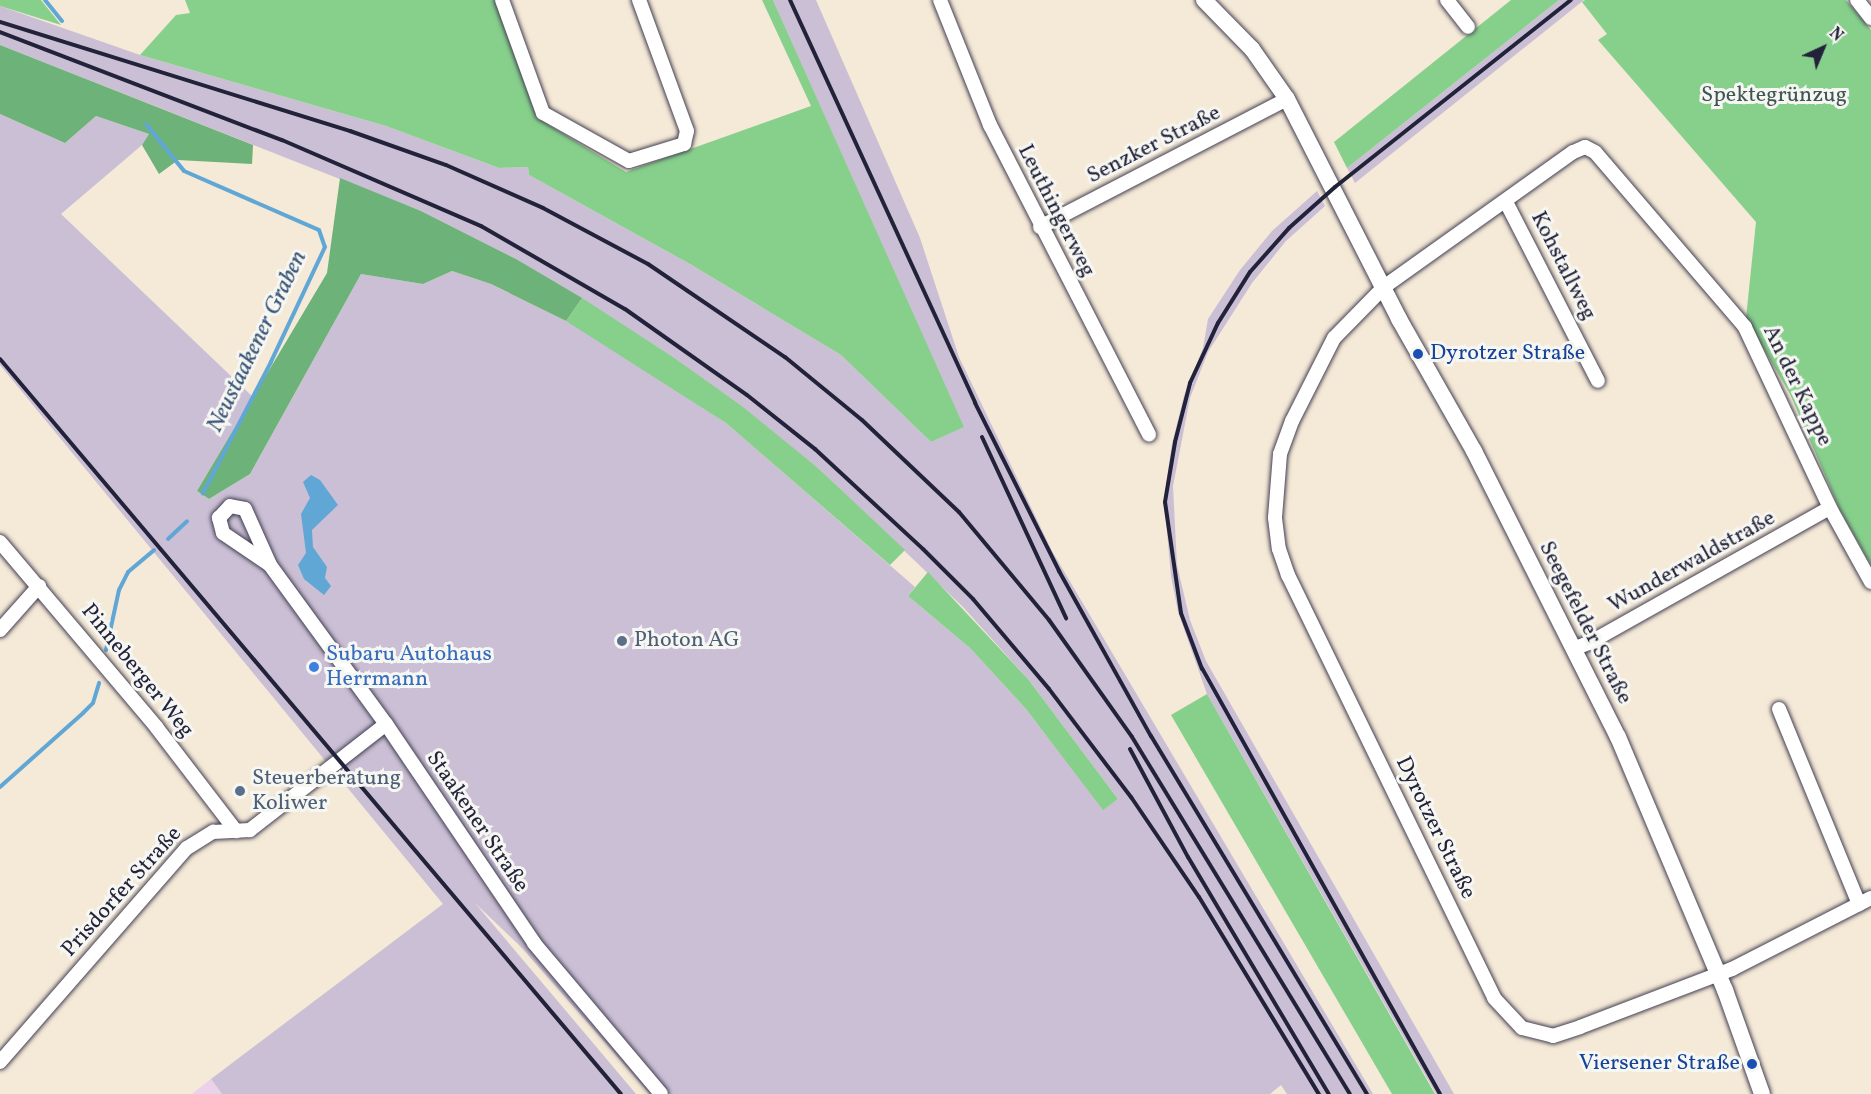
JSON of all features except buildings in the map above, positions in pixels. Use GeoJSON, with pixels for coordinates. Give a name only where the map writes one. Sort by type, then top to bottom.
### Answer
{"type":"FeatureCollection","features":[{"type":"Feature","properties":{"kind":"street"},"geometry":{"type":"LineString","coordinates":[[502,0],[543,114],[629,161],[684,144],[687,131],[639,0]]}},
{"type":"Feature","properties":{"kind":"street","name":"Leuthingerweg"},"geometry":{"type":"LineString","coordinates":[[940,0],[990,125],[1040,227],[1149,435]]}},
{"type":"Feature","properties":{"kind":"street","name":"Seegefelder Straße"},"geometry":{"type":"LineString","coordinates":[[1204,0],[1252,49],[1287,99],[1335,187],[1384,287],[1456,418],[1618,737],[1716,972],[1762,1094]]}},
{"type":"Feature","properties":{"kind":"street"},"geometry":{"type":"LineString","coordinates":[[1447,0],[1468,27]]}},
{"type":"Feature","properties":{"kind":"street"},"geometry":{"type":"LineString","coordinates":[[1857,0],[1871,18]]}},
{"type":"Feature","properties":{"kind":"street","name":"Senzker Straße"},"geometry":{"type":"LineString","coordinates":[[1040,227],[1287,99]]}},
{"type":"Feature","properties":{"kind":"street","name":"Dyrotzer Straße"},"geometry":{"type":"LineString","coordinates":[[1585,147],[1574,152],[1384,287],[1334,338],[1292,421],[1280,454],[1275,518],[1279,549],[1299,600],[1494,998],[1522,1028],[1538,1034],[1559,1035],[1716,972]]}},
{"type":"Feature","properties":{"kind":"street","name":"An der Kappe"},"geometry":{"type":"LineString","coordinates":[[1585,147],[1595,152],[1745,327],[1830,508],[1871,582]]}},
{"type":"Feature","properties":{"kind":"street","name":"Kohstallweg"},"geometry":{"type":"LineString","coordinates":[[1506,202],[1598,381]]}},
{"type":"Feature","properties":{"kind":"street","name":"Wunderwaldstraße"},"geometry":{"type":"LineString","coordinates":[[1573,648],[1830,508]]}},
{"type":"Feature","properties":{"kind":"street","name":"Pinneberger Weg"},"geometry":{"type":"LineString","coordinates":[[0,542],[39,586],[204,787],[236,831]]}},
{"type":"Feature","properties":{"kind":"street","name":"Staakener Straße"},"geometry":{"type":"LineString","coordinates":[[270,565],[386,724],[534,943],[661,1094]]}},
{"type":"Feature","properties":{"kind":"street"},"geometry":{"type":"LineString","coordinates":[[0,630],[39,586]]}},
{"type":"Feature","properties":{"kind":"street"},"geometry":{"type":"LineString","coordinates":[[1716,972],[1731,969],[1865,901],[1779,709]]}},
{"type":"Feature","properties":{"kind":"street","name":"Prisdorfer Straße"},"geometry":{"type":"LineString","coordinates":[[0,1062],[168,866],[202,836],[250,830],[264,822],[386,724]]}},
{"type":"Feature","properties":{"kind":"shaded area"},"geometry":{"type":"Polygon","coordinates":[[[773,0],[816,0],[920,238],[959,357],[1052,551],[1373,1094],[1287,1094],[1281,1085],[1270,1094],[650,1094],[522,948],[475,903],[636,1094],[222,1094],[211,1079],[443,904],[0,365],[0,114],[65,143],[96,116],[149,134],[142,145],[61,214],[254,398],[197,491],[209,499],[250,474],[361,274],[423,284],[452,271],[491,284],[584,330],[726,423],[915,587],[908,596],[970,648],[1026,709],[1103,809],[1118,799],[1028,679],[963,607],[818,468],[673,357],[516,259],[421,211],[0,45],[0,6],[140,55],[386,126],[499,168],[528,167],[529,175],[690,264],[841,355],[931,442],[963,427],[773,0]]]}},
{"type":"Feature","properties":{"kind":"shaded area"},"geometry":{"type":"Polygon","coordinates":[[[1559,0],[1584,0],[1355,183],[1347,168],[1559,0]]]}},
{"type":"Feature","properties":{"kind":"shaded area"},"geometry":{"type":"Polygon","coordinates":[[[1317,191],[1325,206],[1286,241],[1252,283],[1208,352],[1190,398],[1173,486],[1177,565],[1190,620],[1206,661],[1454,1094],[1436,1094],[1207,694],[1178,612],[1171,576],[1164,499],[1172,444],[1184,396],[1203,348],[1208,319],[1240,270],[1272,231],[1317,191]]]}},
{"type":"Feature","properties":{"kind":"shaded area"},"geometry":{"type":"Polygon","coordinates":[[[211,1079],[222,1094],[192,1094],[211,1079]]]}},
{"type":"Feature","properties":{"kind":"green space"},"geometry":{"type":"Polygon","coordinates":[[[0,0],[41,0],[61,25],[0,6],[0,0]]]}},
{"type":"Feature","properties":{"kind":"green space"},"geometry":{"type":"Polygon","coordinates":[[[185,0],[495,0],[537,118],[626,172],[811,106],[762,0],[773,0],[964,427],[931,442],[841,355],[690,264],[529,175],[528,167],[499,168],[386,126],[140,55],[176,15],[190,13],[185,0]]]}},
{"type":"Feature","properties":{"kind":"green space"},"geometry":{"type":"Polygon","coordinates":[[[1511,0],[1559,0],[1347,168],[1334,142],[1511,0]]]}},
{"type":"Feature","properties":{"kind":"green space","name":"Spektegrünzug"},"geometry":{"type":"Polygon","coordinates":[[[1585,0],[1846,0],[1871,30],[1871,565],[1840,510],[1790,394],[1746,318],[1756,222],[1598,40],[1607,34],[1582,2],[1585,0]]]}},
{"type":"Feature","properties":{"kind":"green space"},"geometry":{"type":"Polygon","coordinates":[[[0,45],[253,145],[252,164],[178,160],[159,174],[142,145],[149,134],[96,116],[65,143],[0,114],[0,45]]]}},
{"type":"Feature","properties":{"kind":"green space"},"geometry":{"type":"Polygon","coordinates":[[[340,178],[421,211],[516,259],[582,298],[566,321],[491,284],[452,271],[423,284],[361,274],[250,474],[209,499],[197,491],[327,273],[340,178]]]}},
{"type":"Feature","properties":{"kind":"green space"},"geometry":{"type":"Polygon","coordinates":[[[582,298],[673,357],[743,407],[818,468],[905,550],[890,565],[726,423],[566,321],[582,298]]]}},
{"type":"Feature","properties":{"kind":"green space"},"geometry":{"type":"Polygon","coordinates":[[[928,572],[1028,679],[1118,799],[1103,810],[1026,709],[970,648],[908,596],[928,572]]]}},
{"type":"Feature","properties":{"kind":"green space"},"geometry":{"type":"Polygon","coordinates":[[[1207,694],[1435,1094],[1392,1094],[1171,715],[1207,694]]]}},
{"type":"Feature","properties":{"kind":"water"},"geometry":{"type":"Polygon","coordinates":[[[311,475],[320,480],[338,505],[312,530],[313,547],[327,567],[325,578],[331,586],[324,595],[304,579],[298,565],[306,553],[301,514],[310,498],[303,482],[311,475]]]}},
{"type":"Feature","properties":{"kind":"waterway","name":"Neustaakener Graben"},"geometry":{"type":"LineString","coordinates":[[45,0],[62,21]]}},
{"type":"Feature","properties":{"kind":"waterway","name":"Neustaakener Graben"},"geometry":{"type":"LineString","coordinates":[[146,124],[184,171],[319,230],[325,247],[271,362],[203,493]]}},
{"type":"Feature","properties":{"kind":"waterway","name":"Neustaakener Graben"},"geometry":{"type":"LineString","coordinates":[[168,539],[187,521]]}},
{"type":"Feature","properties":{"kind":"waterway","name":"Neustaakener Graben"},"geometry":{"type":"LineString","coordinates":[[106,650],[119,590],[128,572],[154,550]]}},
{"type":"Feature","properties":{"kind":"waterway","name":"Neustaakener Graben"},"geometry":{"type":"LineString","coordinates":[[0,787],[93,703],[99,683]]}},
{"type":"Feature","properties":{"kind":"railway"},"geometry":{"type":"LineString","coordinates":[[790,0],[975,403],[1059,571],[1151,736],[1367,1094]]}},
{"type":"Feature","properties":{"kind":"railway"},"geometry":{"type":"LineString","coordinates":[[1440,1094],[1202,669],[1181,613],[1165,502],[1175,442],[1190,383],[1218,323],[1250,272],[1289,228],[1335,187],[1571,0]]}},
{"type":"Feature","properties":{"kind":"railway"},"geometry":{"type":"LineString","coordinates":[[0,22],[350,131],[446,165],[543,208],[648,264],[785,357],[862,420],[959,512],[1049,620],[1132,737],[1350,1094]]}},
{"type":"Feature","properties":{"kind":"railway"},"geometry":{"type":"LineString","coordinates":[[0,32],[282,140],[481,226],[625,309],[747,395],[815,449],[923,549],[973,599],[1049,689],[1131,797],[1199,897],[1319,1094]]}},
{"type":"Feature","properties":{"kind":"railway"},"geometry":{"type":"LineString","coordinates":[[0,359],[621,1094]]}},
{"type":"Feature","properties":{"kind":"railway"},"geometry":{"type":"LineString","coordinates":[[982,437],[1066,618]]}},
{"type":"Feature","properties":{"kind":"railway"},"geometry":{"type":"LineString","coordinates":[[1130,749],[1188,857],[1329,1094]]}},
{"type":"Feature","properties":{"kind":"place","name":"Dyrotzer Straße"},"geometry":{"type":"Point","coordinates":[1418,354]}},
{"type":"Feature","properties":{"kind":"place","name":"Photon AG"},"geometry":{"type":"Point","coordinates":[622,641]}},
{"type":"Feature","properties":{"kind":"place","name":"Subaru Autohaus Herrmann"},"geometry":{"type":"Point","coordinates":[314,667]}},
{"type":"Feature","properties":{"kind":"place","name":"Steuerberatung Koliwer"},"geometry":{"type":"Point","coordinates":[240,791]}},
{"type":"Feature","properties":{"kind":"place","name":"Viersener Straße"},"geometry":{"type":"Point","coordinates":[1752,1064]}}]}
